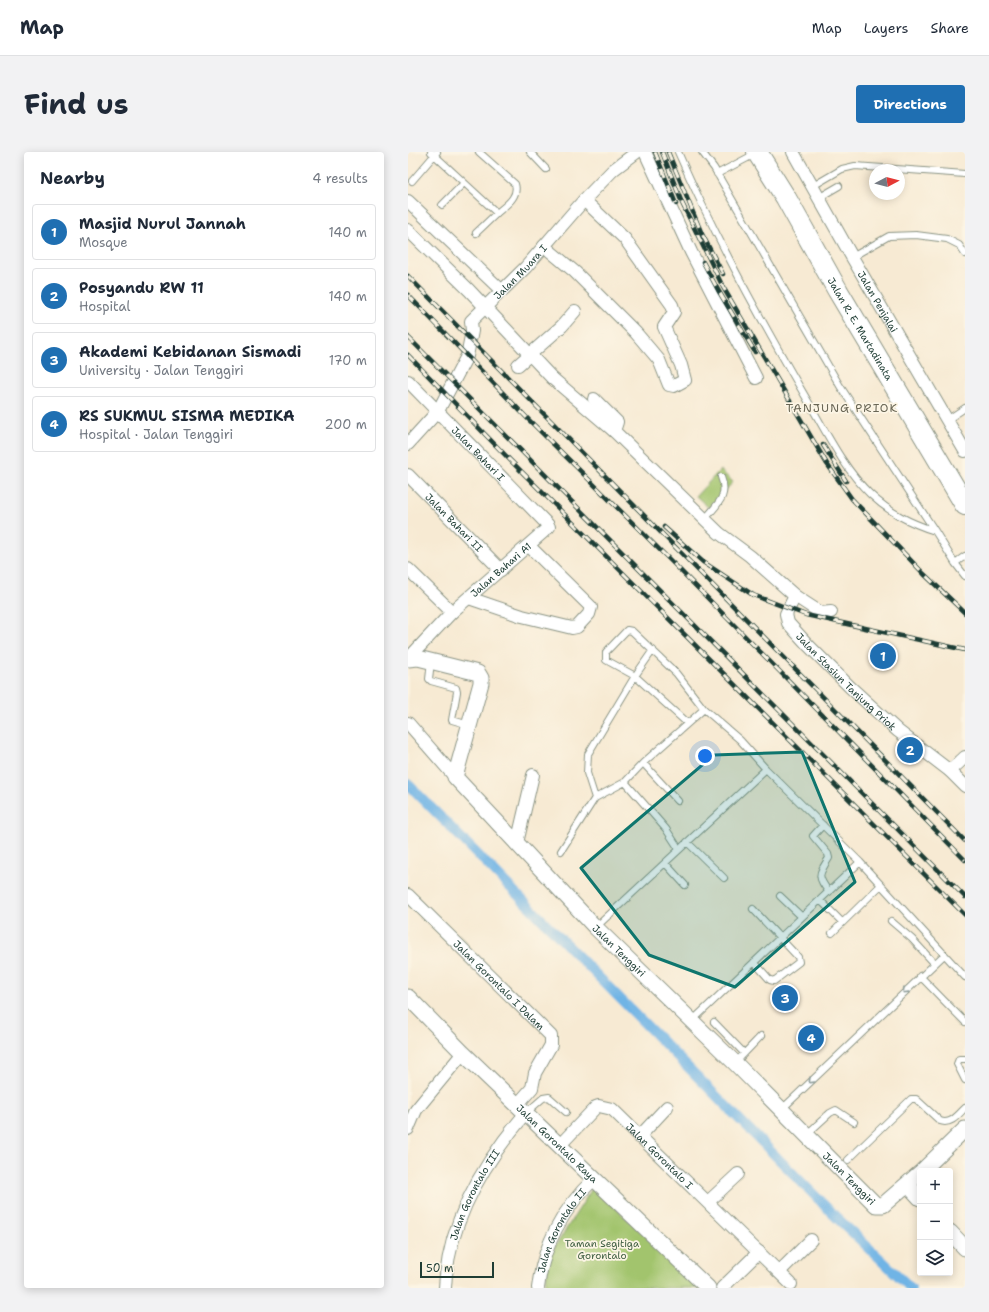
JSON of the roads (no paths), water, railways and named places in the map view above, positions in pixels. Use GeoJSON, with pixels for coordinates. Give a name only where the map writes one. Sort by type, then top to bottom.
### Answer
{"type":"FeatureCollection","features":[{"type":"Feature","properties":{"kind":"highway","name":"Jalan R. E. Martadinata"},"geometry":{"type":"LineString","coordinates":[[761,152],[965,489]]}},
{"type":"Feature","properties":{"kind":"highway","name":"Jalan R. E. Martadinata"},"geometry":{"type":"LineString","coordinates":[[761,152],[838,291],[965,505]]}},
{"type":"Feature","properties":{"kind":"street","name":"Jalan Muara I"},"geometry":{"type":"LineString","coordinates":[[408,444],[438,411],[467,356],[472,331],[471,321],[526,267],[584,200],[613,170],[637,152]]}},
{"type":"Feature","properties":{"kind":"street"},"geometry":{"type":"LineString","coordinates":[[645,152],[691,252],[756,378]]}},
{"type":"Feature","properties":{"kind":"street","name":"Jalan Penjalai"},"geometry":{"type":"LineString","coordinates":[[793,152],[820,197],[852,257],[965,450]]}},
{"type":"Feature","properties":{"kind":"street"},"geometry":{"type":"LineString","coordinates":[[408,200],[502,291]]}},
{"type":"Feature","properties":{"kind":"street"},"geometry":{"type":"LineString","coordinates":[[544,246],[575,272],[636,333],[658,360],[669,385],[674,386],[685,380],[681,366],[664,327],[674,312],[672,305],[624,239],[584,200]]}},
{"type":"Feature","properties":{"kind":"street"},"geometry":{"type":"LineString","coordinates":[[408,230],[557,383],[614,431],[719,533],[750,556],[794,596],[821,613],[831,612]]}},
{"type":"Feature","properties":{"kind":"street"},"geometry":{"type":"LineString","coordinates":[[518,365],[562,326],[574,311]]}},
{"type":"Feature","properties":{"kind":"street","name":"Jalan Bahari I"},"geometry":{"type":"LineString","coordinates":[[408,381],[549,526]]}},
{"type":"Feature","properties":{"kind":"street"},"geometry":{"type":"LineString","coordinates":[[594,399],[617,422],[614,431]]}},
{"type":"Feature","properties":{"kind":"street","name":"Jalan Bahari II"},"geometry":{"type":"LineString","coordinates":[[408,475],[501,570]]}},
{"type":"Feature","properties":{"kind":"street","name":"Jalan Bahari A1"},"geometry":{"type":"LineString","coordinates":[[408,659],[452,612],[529,546],[549,526]]}},
{"type":"Feature","properties":{"kind":"street"},"geometry":{"type":"LineString","coordinates":[[469,598],[541,622],[561,627],[577,627],[589,614],[591,606],[529,546]]}},
{"type":"Feature","properties":{"kind":"street"},"geometry":{"type":"LineString","coordinates":[[408,569],[452,612]]}},
{"type":"Feature","properties":{"kind":"street","name":"Jalan Stasiun Tanjung Priok"},"geometry":{"type":"LineString","coordinates":[[794,596],[786,614],[788,623],[850,687],[898,732],[950,771],[965,786]]}},
{"type":"Feature","properties":{"kind":"street"},"geometry":{"type":"LineString","coordinates":[[408,659],[418,658],[478,673],[481,678],[481,684],[455,777]]}},
{"type":"Feature","properties":{"kind":"street"},"geometry":{"type":"LineString","coordinates":[[408,724],[455,777]]}},
{"type":"Feature","properties":{"kind":"street"},"geometry":{"type":"LineString","coordinates":[[950,771],[965,757]]}},
{"type":"Feature","properties":{"kind":"street"},"geometry":{"type":"LineString","coordinates":[[517,843],[533,775]]}},
{"type":"Feature","properties":{"kind":"street","name":"Jalan Tenggiri"},"geometry":{"type":"LineString","coordinates":[[455,777],[595,927],[692,1021],[740,1058],[781,1110],[806,1135],[825,1150],[876,1206],[882,1206],[917,1176]]}},
{"type":"Feature","properties":{"kind":"street","name":"Jalan Gorontalo I Dalam"},"geometry":{"type":"LineString","coordinates":[[408,895],[551,1036],[551,1045],[534,1073],[532,1088],[522,1109]]}},
{"type":"Feature","properties":{"kind":"street","name":"Jalan Gorontalo Raya"},"geometry":{"type":"LineString","coordinates":[[408,997],[463,1053],[708,1288]]}},
{"type":"Feature","properties":{"kind":"street"},"geometry":{"type":"LineString","coordinates":[[408,1129],[412,1107],[463,1053]]}},
{"type":"Feature","properties":{"kind":"street","name":"Jalan Gorontalo I"},"geometry":{"type":"LineString","coordinates":[[559,1146],[599,1106],[612,1109],[791,1284]]}},
{"type":"Feature","properties":{"kind":"street"},"geometry":{"type":"LineString","coordinates":[[639,1136],[667,1106]]}},
{"type":"Feature","properties":{"kind":"street","name":"Jalan Gorontalo III"},"geometry":{"type":"LineString","coordinates":[[445,1288],[449,1254],[457,1228],[476,1183],[522,1109]]}},
{"type":"Feature","properties":{"kind":"street","name":"Jalan Tenggiri"},"geometry":{"type":"LineString","coordinates":[[925,1168],[965,1129]]}},
{"type":"Feature","properties":{"kind":"street"},"geometry":{"type":"LineString","coordinates":[[708,1202],[738,1174]]}},
{"type":"Feature","properties":{"kind":"street","name":"Jalan Gorontalo II"},"geometry":{"type":"LineString","coordinates":[[538,1288],[546,1253],[558,1224],[577,1195],[594,1179]]}},
{"type":"Feature","properties":{"kind":"street"},"geometry":{"type":"LineString","coordinates":[[908,1185],[917,1195]]}},
{"type":"Feature","properties":{"kind":"street"},"geometry":{"type":"LineString","coordinates":[[953,1235],[965,1248]]}},
{"type":"Feature","properties":{"kind":"street"},"geometry":{"type":"LineString","coordinates":[[779,1272],[811,1240]]}},
{"type":"Feature","properties":{"kind":"street"},"geometry":{"type":"LineString","coordinates":[[722,1288],[759,1252]]}},
{"type":"Feature","properties":{"kind":"lane"},"geometry":{"type":"LineString","coordinates":[[476,234],[513,198],[516,192],[515,184],[479,152]]}},
{"type":"Feature","properties":{"kind":"lane"},"geometry":{"type":"LineString","coordinates":[[530,152],[546,169]]}},
{"type":"Feature","properties":{"kind":"lane"},"geometry":{"type":"LineString","coordinates":[[678,152],[698,197],[756,311],[840,456],[870,494],[893,513],[911,524],[935,531]]}},
{"type":"Feature","properties":{"kind":"lane"},"geometry":{"type":"LineString","coordinates":[[702,152],[718,174],[840,386],[935,531],[954,563],[965,576]]}},
{"type":"Feature","properties":{"kind":"lane"},"geometry":{"type":"LineString","coordinates":[[718,174],[761,152]]}},
{"type":"Feature","properties":{"kind":"lane"},"geometry":{"type":"LineString","coordinates":[[412,181],[434,153],[497,213]]}},
{"type":"Feature","properties":{"kind":"lane"},"geometry":{"type":"LineString","coordinates":[[813,186],[842,170],[855,166],[965,174]]}},
{"type":"Feature","properties":{"kind":"lane"},"geometry":{"type":"LineString","coordinates":[[442,205],[464,183]]}},
{"type":"Feature","properties":{"kind":"lane"},"geometry":{"type":"LineString","coordinates":[[820,197],[839,186]]}},
{"type":"Feature","properties":{"kind":"lane"},"geometry":{"type":"LineString","coordinates":[[852,257],[889,236],[916,235],[947,239],[959,245],[965,254]]}},
{"type":"Feature","properties":{"kind":"lane"},"geometry":{"type":"LineString","coordinates":[[947,420],[965,408]]}},
{"type":"Feature","properties":{"kind":"lane"},"geometry":{"type":"LineString","coordinates":[[705,519],[723,498],[724,485],[721,476]]}},
{"type":"Feature","properties":{"kind":"lane"},"geometry":{"type":"LineString","coordinates":[[954,563],[965,556]]}},
{"type":"Feature","properties":{"kind":"lane"},"geometry":{"type":"LineString","coordinates":[[687,723],[635,676],[606,660],[606,652],[627,630],[632,631],[676,672],[704,709],[740,740],[766,769],[860,862],[965,978]]}},
{"type":"Feature","properties":{"kind":"lane"},"geometry":{"type":"LineString","coordinates":[[595,798],[587,773],[588,754],[635,676],[653,650]]}},
{"type":"Feature","properties":{"kind":"lane"},"geometry":{"type":"LineString","coordinates":[[431,662],[429,679],[431,681],[456,688],[457,692],[452,720],[469,725]]}},
{"type":"Feature","properties":{"kind":"lane"},"geometry":{"type":"LineString","coordinates":[[561,852],[595,798],[625,782],[643,763],[704,709]]}},
{"type":"Feature","properties":{"kind":"lane"},"geometry":{"type":"LineString","coordinates":[[643,763],[678,800]]}},
{"type":"Feature","properties":{"kind":"lane"},"geometry":{"type":"LineString","coordinates":[[595,927],[766,769]]}},
{"type":"Feature","properties":{"kind":"lane"},"geometry":{"type":"LineString","coordinates":[[625,782],[666,829],[679,849]]}},
{"type":"Feature","properties":{"kind":"lane"},"geometry":{"type":"LineString","coordinates":[[822,824],[812,836],[828,854],[829,858],[820,872],[819,877],[829,892]]}},
{"type":"Feature","properties":{"kind":"lane"},"geometry":{"type":"LineString","coordinates":[[687,842],[724,878]]}},
{"type":"Feature","properties":{"kind":"lane"},"geometry":{"type":"LineString","coordinates":[[692,1021],[860,862]]}},
{"type":"Feature","properties":{"kind":"lane"},"geometry":{"type":"LineString","coordinates":[[665,863],[685,885]]}},
{"type":"Feature","properties":{"kind":"lane"},"geometry":{"type":"LineString","coordinates":[[832,933],[881,885]]}},
{"type":"Feature","properties":{"kind":"lane"},"geometry":{"type":"LineString","coordinates":[[780,896],[802,917]]}},
{"type":"Feature","properties":{"kind":"lane"},"geometry":{"type":"LineString","coordinates":[[820,900],[842,922]]}},
{"type":"Feature","properties":{"kind":"lane"},"geometry":{"type":"LineString","coordinates":[[752,909],[798,957],[799,962],[774,981],[770,980],[754,962]]}},
{"type":"Feature","properties":{"kind":"lane"},"geometry":{"type":"LineString","coordinates":[[891,921],[912,939],[934,963]]}},
{"type":"Feature","properties":{"kind":"lane"},"geometry":{"type":"LineString","coordinates":[[912,939],[920,929]]}},
{"type":"Feature","properties":{"kind":"lane"},"geometry":{"type":"LineString","coordinates":[[781,1110],[920,976],[944,955]]}},
{"type":"Feature","properties":{"kind":"lane"},"geometry":{"type":"LineString","coordinates":[[920,976],[965,1022]]}},
{"type":"Feature","properties":{"kind":"lane"},"geometry":{"type":"LineString","coordinates":[[714,1022],[740,1058],[761,1036]]}},
{"type":"Feature","properties":{"kind":"lane"},"geometry":{"type":"LineString","coordinates":[[965,1059],[959,1059],[957,1064],[965,1080]]}},
{"type":"Feature","properties":{"kind":"lane"},"geometry":{"type":"LineString","coordinates":[[522,1109],[543,1098],[549,1097],[566,1112]]}},
{"type":"Feature","properties":{"kind":"lane"},"geometry":{"type":"LineString","coordinates":[[848,1160],[911,1099],[916,1099],[944,1123],[956,1117],[965,1108]]}},
{"type":"Feature","properties":{"kind":"lane"},"geometry":{"type":"LineString","coordinates":[[806,1135],[830,1113],[836,1110],[854,1122]]}},
{"type":"Feature","properties":{"kind":"waterway"},"geometry":{"type":"LineString","coordinates":[[408,784],[835,1216],[911,1288]]}},
{"type":"Feature","properties":{"kind":"railway"},"geometry":{"type":"LineString","coordinates":[[655,152],[676,204]]}},
{"type":"Feature","properties":{"kind":"railway"},"geometry":{"type":"LineString","coordinates":[[662,152],[682,203],[723,287],[827,464],[852,499],[924,574],[965,613]]}},
{"type":"Feature","properties":{"kind":"railway"},"geometry":{"type":"LineString","coordinates":[[668,152],[702,234],[723,274]]}},
{"type":"Feature","properties":{"kind":"railway"},"geometry":{"type":"LineString","coordinates":[[703,262],[755,352]]}},
{"type":"Feature","properties":{"kind":"railway"},"geometry":{"type":"LineString","coordinates":[[408,276],[965,841]]}},
{"type":"Feature","properties":{"kind":"railway"},"geometry":{"type":"LineString","coordinates":[[408,295],[529,420],[677,567],[965,860]]}},
{"type":"Feature","properties":{"kind":"railway"},"geometry":{"type":"LineString","coordinates":[[408,337],[965,897]]}},
{"type":"Feature","properties":{"kind":"railway"},"geometry":{"type":"LineString","coordinates":[[408,355],[510,460],[965,915]]}},
{"type":"Feature","properties":{"kind":"railway"},"geometry":{"type":"LineString","coordinates":[[823,445],[846,481]]}},
{"type":"Feature","properties":{"kind":"railway"},"geometry":{"type":"LineString","coordinates":[[664,527],[703,562],[753,595],[806,615],[965,650]]}},
{"type":"Feature","properties":{"kind":"place","name":"Masjid Nurul Jannah"},"geometry":{"type":"Point","coordinates":[883,656]}},
{"type":"Feature","properties":{"kind":"place","name":"Posyandu RW 11"},"geometry":{"type":"Point","coordinates":[910,750]}},
{"type":"Feature","properties":{"kind":"place","name":"Akademi Kebidanan Sismadi"},"geometry":{"type":"Point","coordinates":[785,998]}},
{"type":"Feature","properties":{"kind":"place","name":"RS SUKMUL SISMA MEDIKA"},"geometry":{"type":"Point","coordinates":[811,1038]}},
{"type":"Feature","properties":{"kind":"district","name":"TANJUNG PRIOK"},"geometry":{"type":"Point","coordinates":[842,408]}},
{"type":"Feature","properties":{"kind":"park label","name":"Taman Segitiga Gorontalo"},"geometry":{"type":"Point","coordinates":[602,1248]}}]}
